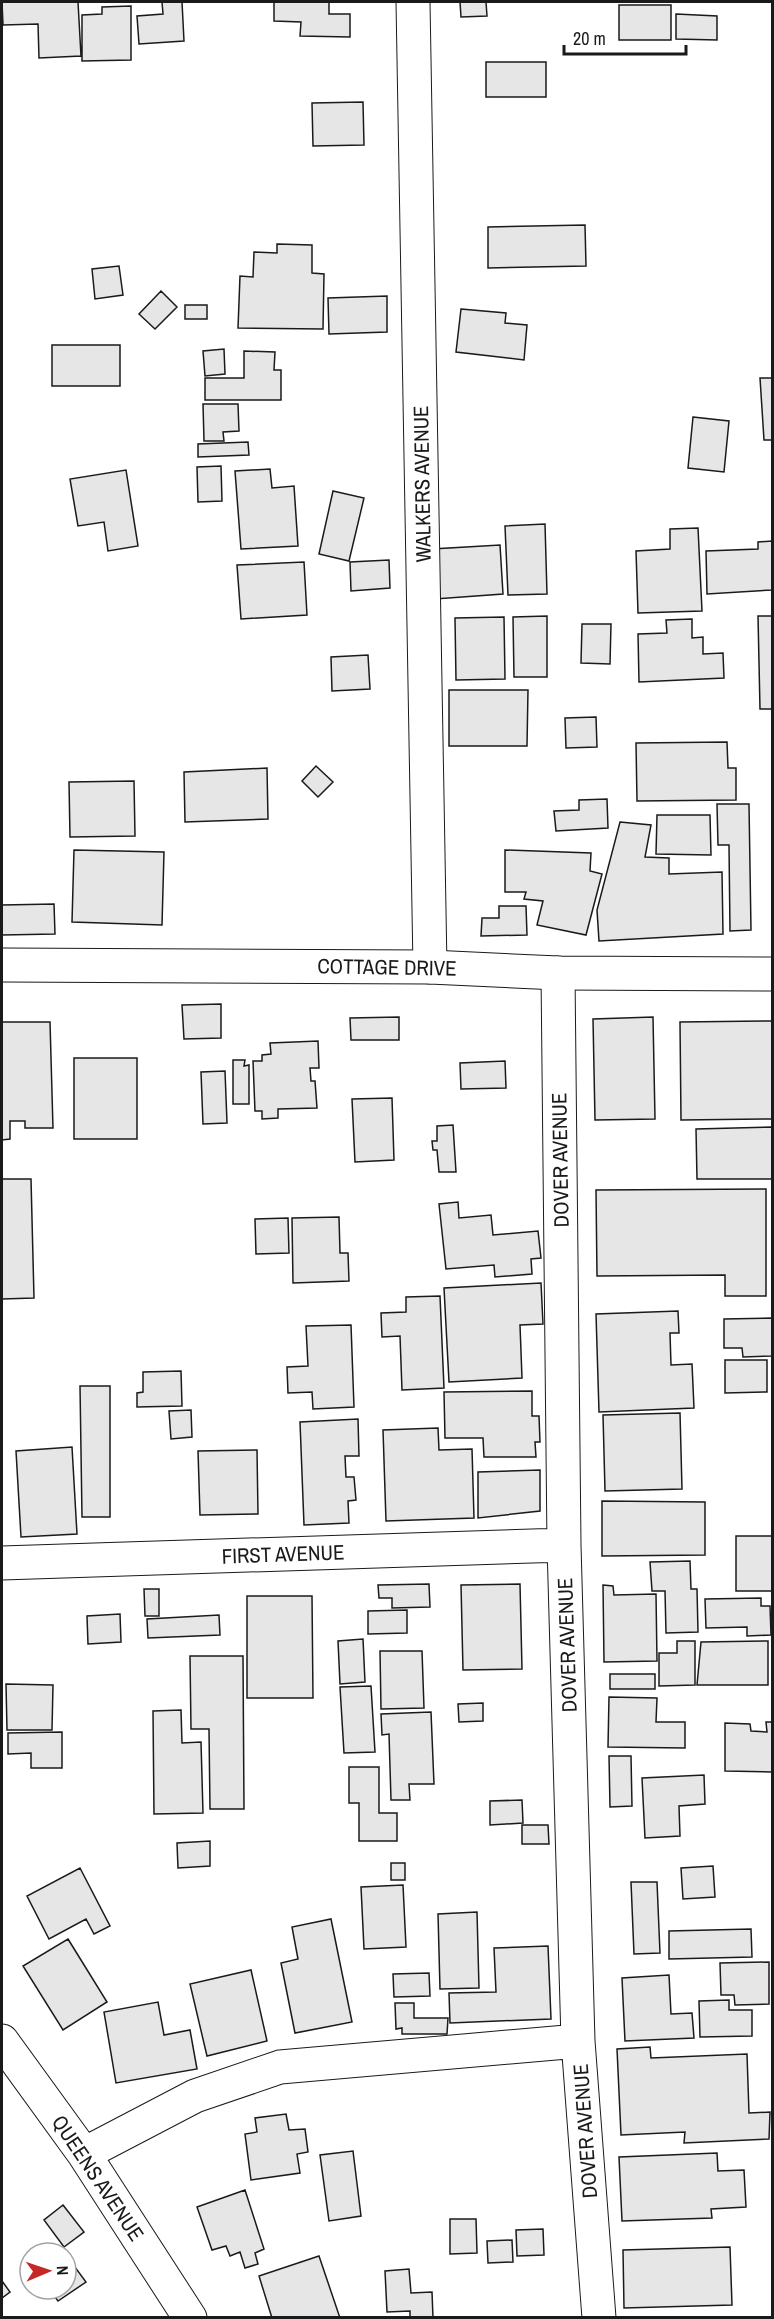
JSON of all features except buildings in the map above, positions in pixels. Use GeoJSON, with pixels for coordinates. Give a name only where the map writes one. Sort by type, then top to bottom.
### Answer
{"type":"FeatureCollection","features":[{"type":"Feature","properties":{"kind":"street","name":"WALKERS AVENUE"},"geometry":{"type":"LineString","coordinates":[[413,2],[430,967]]}},
{"type":"Feature","properties":{"kind":"street","name":"COTTAGE DRIVE"},"geometry":{"type":"LineString","coordinates":[[2,964],[430,967],[558,973],[772,974]]}},
{"type":"Feature","properties":{"kind":"street","name":"DOVER AVENUE"},"geometry":{"type":"LineString","coordinates":[[558,973],[564,1545],[578,2041],[599,2318]]}},
{"type":"Feature","properties":{"kind":"street","name":"FIRST AVENUE"},"geometry":{"type":"LineString","coordinates":[[2,1563],[564,1545]]}},
{"type":"Feature","properties":{"kind":"street","name":"QUEENS AVENUE"},"geometry":{"type":"LineString","coordinates":[[2,2041],[84,2154],[190,2318]]}},
{"type":"Feature","properties":{"kind":"street"},"geometry":{"type":"LineString","coordinates":[[84,2154],[195,2096],[280,2067],[578,2041]]}}]}
